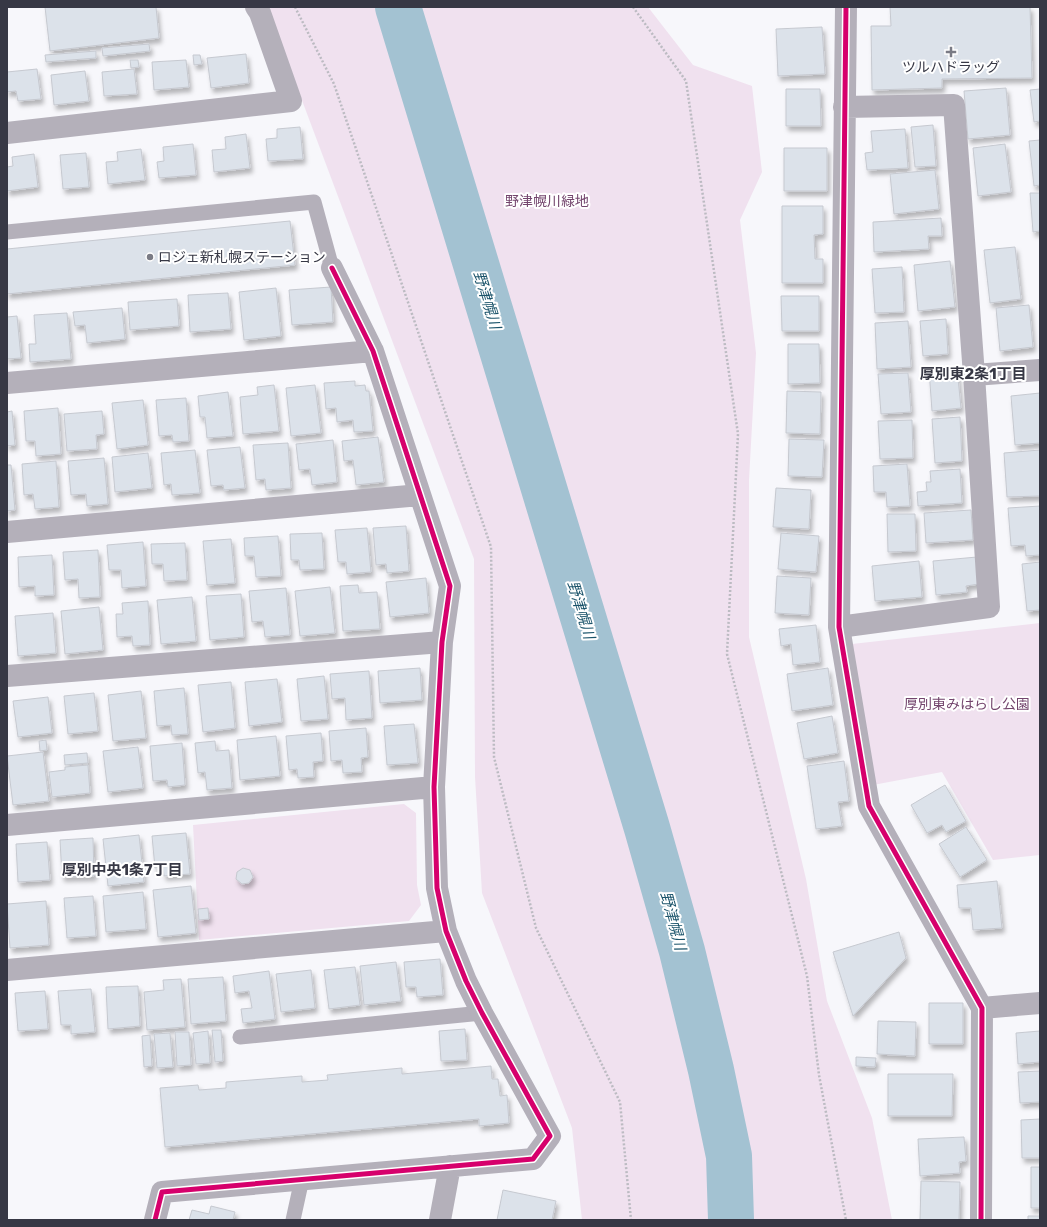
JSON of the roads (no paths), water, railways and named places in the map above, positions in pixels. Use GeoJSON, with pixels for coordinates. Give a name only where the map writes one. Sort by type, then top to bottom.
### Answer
{"type":"FeatureCollection","features":[{"type":"Feature","properties":{"kind":"street"},"geometry":{"type":"LineString","coordinates":[[7,133],[291,101],[260,13],[256,7]]}},
{"type":"Feature","properties":{"kind":"street"},"geometry":{"type":"LineString","coordinates":[[846,7],[839,628],[869,806],[982,1008],[981,1220]]}},
{"type":"Feature","properties":{"kind":"street"},"geometry":{"type":"LineString","coordinates":[[839,628],[989,607],[954,105],[844,107]]}},
{"type":"Feature","properties":{"kind":"street"},"geometry":{"type":"LineString","coordinates":[[155,1220],[162,1192],[533,1158],[550,1136],[482,1013],[466,980],[446,931],[437,888],[434,787],[442,642],[450,586],[373,351],[332,268]]}},
{"type":"Feature","properties":{"kind":"street"},"geometry":{"type":"LineString","coordinates":[[7,382],[373,351]]}},
{"type":"Feature","properties":{"kind":"street"},"geometry":{"type":"LineString","coordinates":[[974,375],[1040,370]]}},
{"type":"Feature","properties":{"kind":"street"},"geometry":{"type":"LineString","coordinates":[[7,532],[420,495]]}},
{"type":"Feature","properties":{"kind":"street"},"geometry":{"type":"LineString","coordinates":[[7,676],[442,642]]}},
{"type":"Feature","properties":{"kind":"street"},"geometry":{"type":"LineString","coordinates":[[7,825],[434,787]]}},
{"type":"Feature","properties":{"kind":"street"},"geometry":{"type":"LineString","coordinates":[[7,970],[446,931]]}},
{"type":"Feature","properties":{"kind":"street"},"geometry":{"type":"LineString","coordinates":[[982,1008],[1040,1003]]}},
{"type":"Feature","properties":{"kind":"street"},"geometry":{"type":"LineString","coordinates":[[440,1220],[450,1166]]}},
{"type":"Feature","properties":{"kind":"lane"},"geometry":{"type":"LineString","coordinates":[[7,232],[314,202],[332,268]]}},
{"type":"Feature","properties":{"kind":"lane"},"geometry":{"type":"LineString","coordinates":[[240,1037],[482,1013]]}},
{"type":"Feature","properties":{"kind":"lane"},"geometry":{"type":"LineString","coordinates":[[293,1220],[302,1179]]}},
{"type":"Feature","properties":{"kind":"waterway","name":"野津幌川"},"geometry":{"type":"LineString","coordinates":[[398,7],[647,828],[682,951],[711,1070],[729,1156],[731,1220]]}},
{"type":"Feature","properties":{"kind":"place","name":"ツルハドラッグ"},"geometry":{"type":"Point","coordinates":[951,52]}},
{"type":"Feature","properties":{"kind":"place","name":"ロジェ新札幌ステーション"},"geometry":{"type":"Point","coordinates":[150,257]}},
{"type":"Feature","properties":{"kind":"district","name":"厚別東2条1丁目"},"geometry":{"type":"Point","coordinates":[973,374]}},
{"type":"Feature","properties":{"kind":"district","name":"厚別中央1条7丁目"},"geometry":{"type":"Point","coordinates":[122,870]}},
{"type":"Feature","properties":{"kind":"park label","name":"野津幌川緑地"},"geometry":{"type":"Point","coordinates":[547,201]}},
{"type":"Feature","properties":{"kind":"park label","name":"厚別東みはらし公園"},"geometry":{"type":"Point","coordinates":[967,704]}}]}
